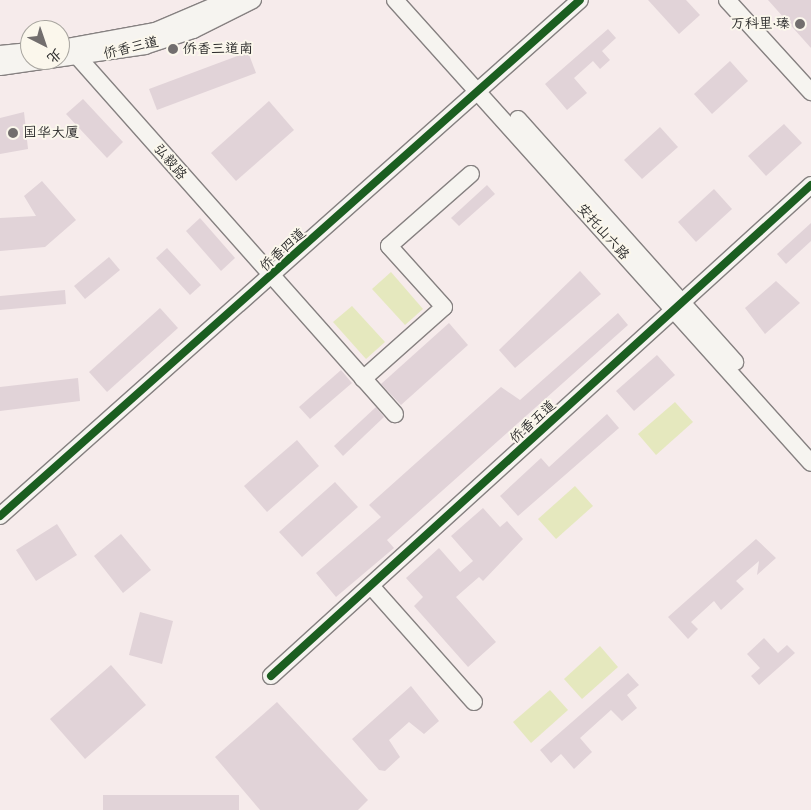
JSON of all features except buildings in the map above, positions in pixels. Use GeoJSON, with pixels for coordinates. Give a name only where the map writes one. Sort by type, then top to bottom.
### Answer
{"type":"FeatureCollection","features":[{"type":"Feature","properties":{"kind":"street","name":"侨香三道"},"geometry":{"type":"LineString","coordinates":[[70,51],[155,31],[228,0]]}},
{"type":"Feature","properties":{"kind":"street","name":"侨香三道"},"geometry":{"type":"LineString","coordinates":[[70,51],[171,38],[253,0]]}},
{"type":"Feature","properties":{"kind":"street","name":"安托山六路"},"geometry":{"type":"LineString","coordinates":[[396,0],[482,88],[678,307],[811,463]]}},
{"type":"Feature","properties":{"kind":"street","name":"安托山六路"},"geometry":{"type":"LineString","coordinates":[[411,0],[482,88]]}},
{"type":"Feature","properties":{"kind":"street","name":"侨香四道"},"geometry":{"type":"LineString","coordinates":[[0,516],[271,277],[580,0]]}},
{"type":"Feature","properties":{"kind":"street"},"geometry":{"type":"LineString","coordinates":[[727,0],[811,92]]}},
{"type":"Feature","properties":{"kind":"street","name":"弘毅路"},"geometry":{"type":"LineString","coordinates":[[70,51],[395,414]]}},
{"type":"Feature","properties":{"kind":"street"},"geometry":{"type":"LineString","coordinates":[[0,54],[20,52]]}},
{"type":"Feature","properties":{"kind":"street","name":"侨香三道"},"geometry":{"type":"LineString","coordinates":[[0,67],[20,62]]}},
{"type":"Feature","properties":{"kind":"street"},"geometry":{"type":"LineString","coordinates":[[363,379],[444,307],[389,246],[471,174]]}},
{"type":"Feature","properties":{"kind":"street","name":"侨香五道"},"geometry":{"type":"LineString","coordinates":[[271,676],[811,185]]}},
{"type":"Feature","properties":{"kind":"street","name":"安托山六路"},"geometry":{"type":"LineString","coordinates":[[678,307],[811,448]]}},
{"type":"Feature","properties":{"kind":"street"},"geometry":{"type":"LineString","coordinates":[[371,586],[474,702]]}},
{"type":"Feature","properties":{"kind":"green space"},"geometry":{"type":"Polygon","coordinates":[[[391,272],[423,309],[405,325],[372,289],[391,272]]]}},
{"type":"Feature","properties":{"kind":"green space"},"geometry":{"type":"Polygon","coordinates":[[[352,306],[385,342],[366,359],[333,322],[352,306]]]}},
{"type":"Feature","properties":{"kind":"green space"},"geometry":{"type":"Polygon","coordinates":[[[675,402],[693,422],[656,455],[638,434],[675,402]]]}},
{"type":"Feature","properties":{"kind":"green space"},"geometry":{"type":"Polygon","coordinates":[[[575,486],[593,506],[556,539],[538,519],[575,486]]]}},
{"type":"Feature","properties":{"kind":"green space"},"geometry":{"type":"Polygon","coordinates":[[[600,646],[618,667],[582,699],[564,679],[600,646]]]}},
{"type":"Feature","properties":{"kind":"green space"},"geometry":{"type":"Polygon","coordinates":[[[550,690],[568,710],[531,743],[513,722],[550,690]]]}},
{"type":"Feature","properties":{"kind":"cycle path"},"geometry":{"type":"LineString","coordinates":[[0,516],[580,0]]}},
{"type":"Feature","properties":{"kind":"cycle path"},"geometry":{"type":"LineString","coordinates":[[271,676],[811,185]]}},
{"type":"Feature","properties":{"kind":"place","name":"万科里·瑧"},"geometry":{"type":"Point","coordinates":[800,24]}},
{"type":"Feature","properties":{"kind":"place","name":"侨香三道南"},"geometry":{"type":"Point","coordinates":[173,49]}},
{"type":"Feature","properties":{"kind":"place","name":"国华大厦"},"geometry":{"type":"Point","coordinates":[13,133]}}]}
